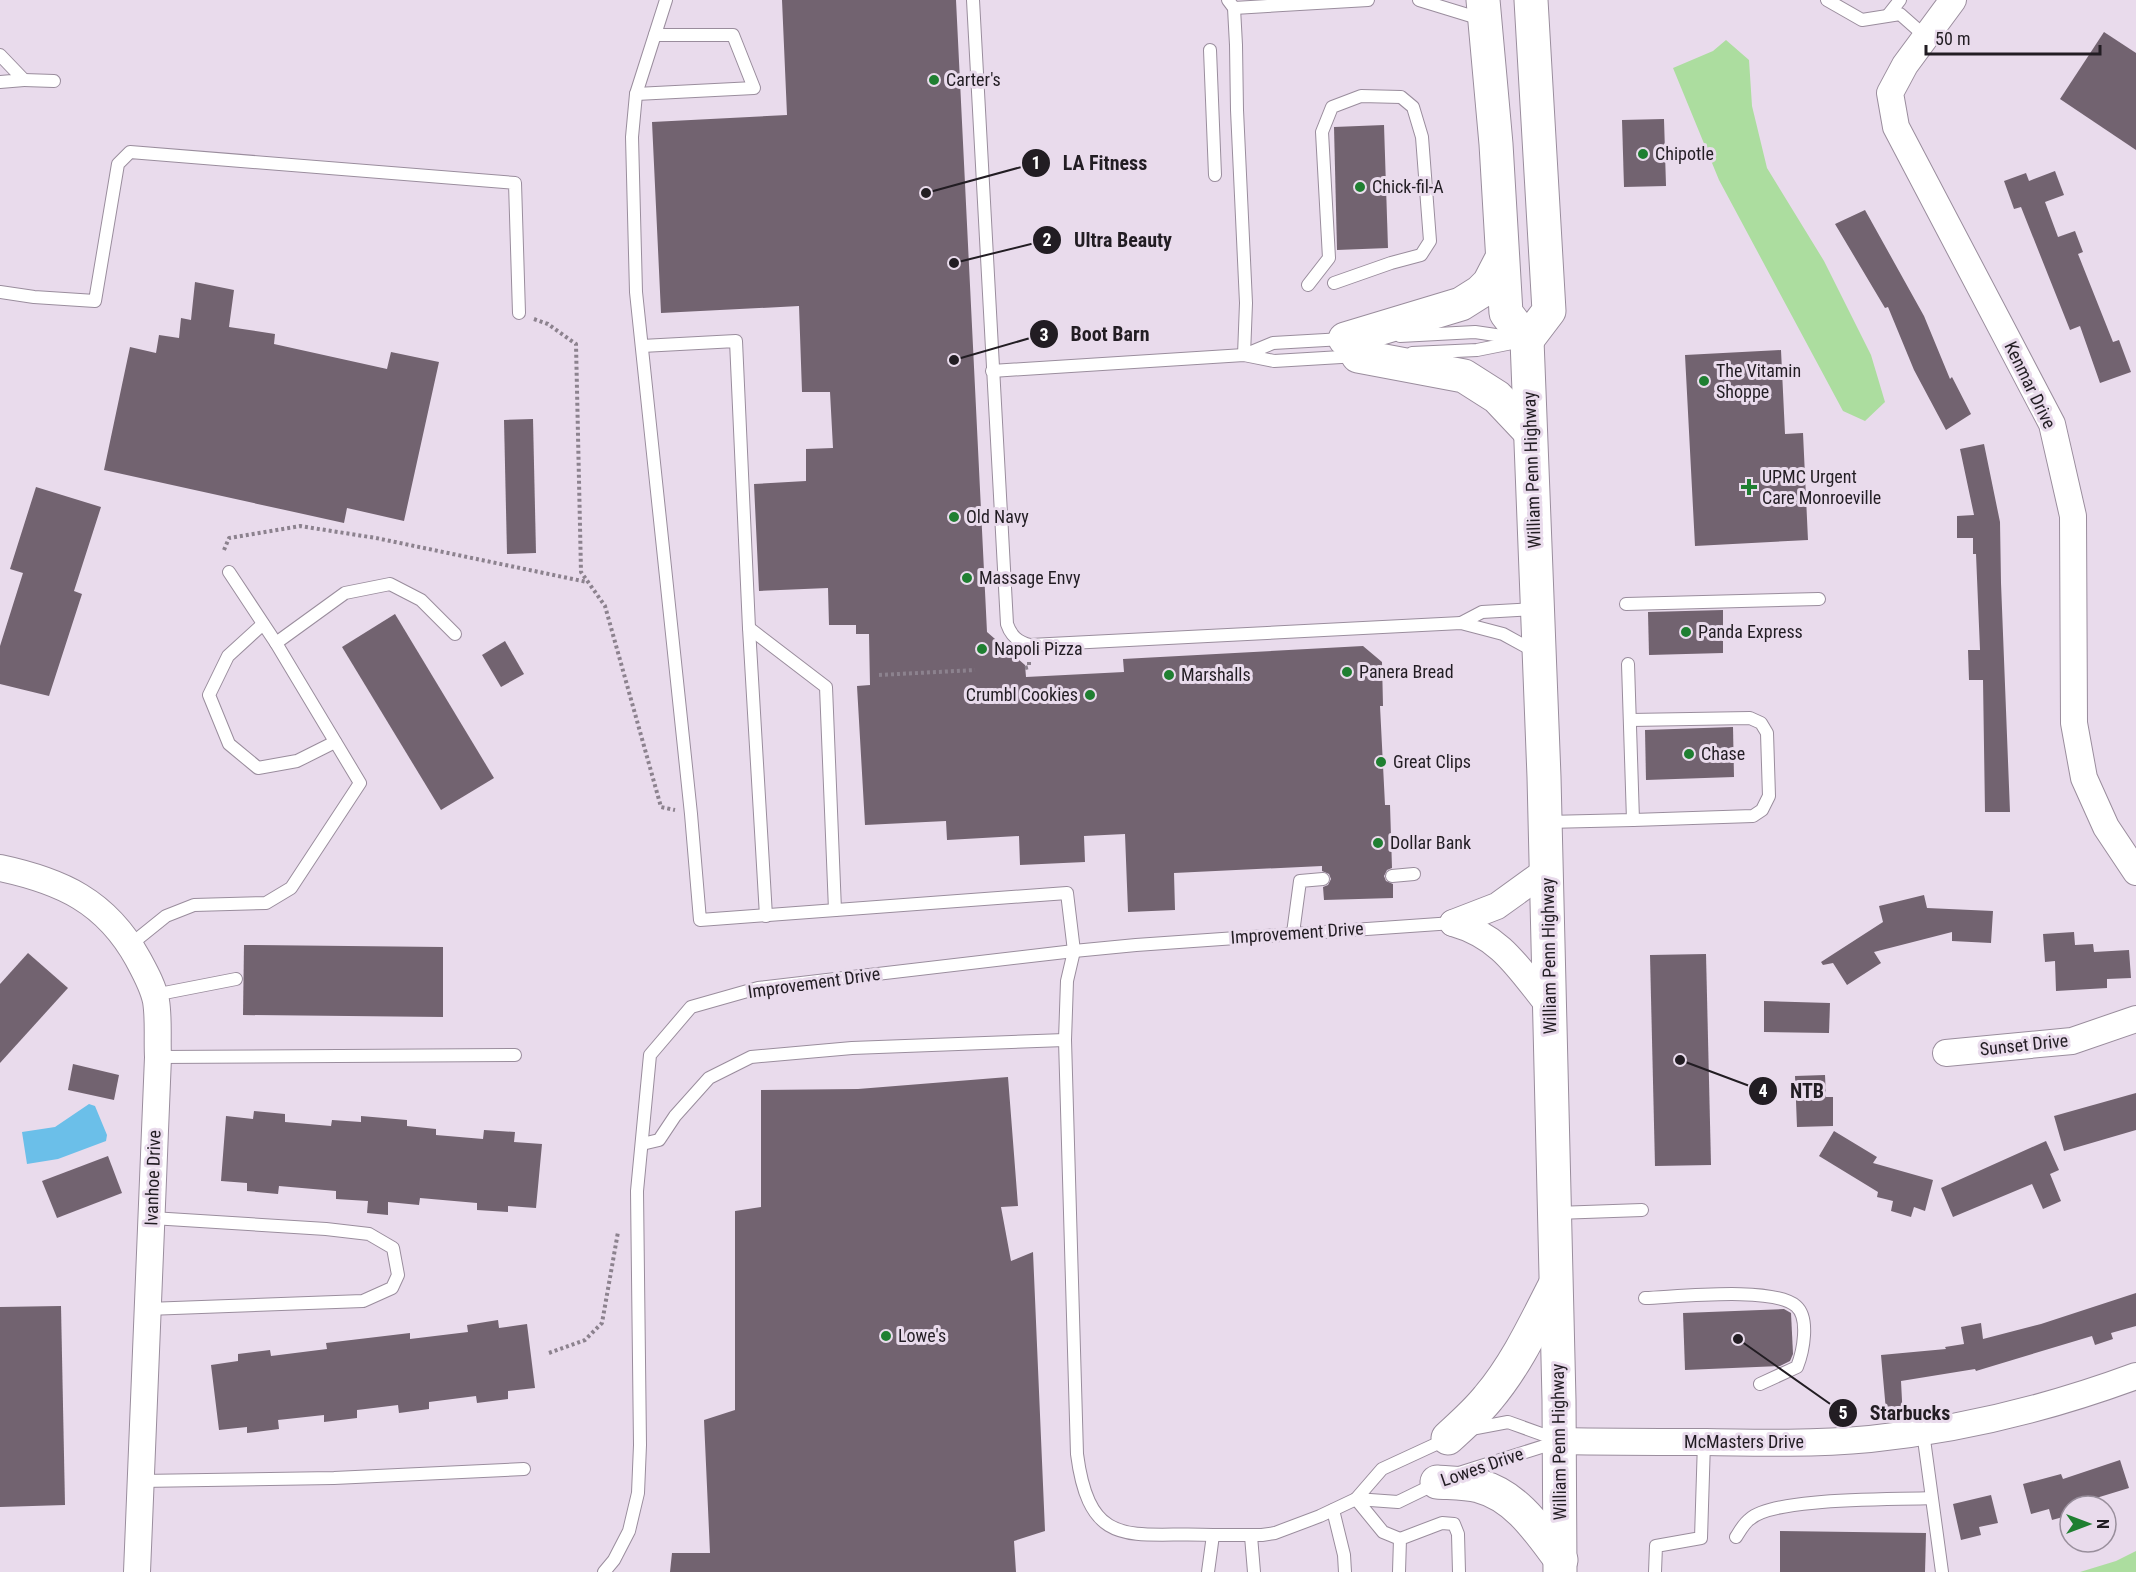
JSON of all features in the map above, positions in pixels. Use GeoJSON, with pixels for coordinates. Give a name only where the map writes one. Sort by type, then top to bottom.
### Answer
{"type":"FeatureCollection","features":[{"type":"Feature","properties":{"kind":"highway"},"geometry":{"type":"LineString","coordinates":[[1484,10],[1506,313],[1527,340],[1549,311],[1531,0]]}},
{"type":"Feature","properties":{"kind":"highway"},"geometry":{"type":"LineString","coordinates":[[1351,348],[1461,304],[1480,292],[1489,283],[1503,258]]}},
{"type":"Feature","properties":{"kind":"highway","name":"William Penn Highway"},"geometry":{"type":"LineString","coordinates":[[1527,340],[1547,870],[1561,1566]]}},
{"type":"Feature","properties":{"kind":"highway"},"geometry":{"type":"LineString","coordinates":[[1351,348],[1464,376],[1497,397],[1530,432]]}},
{"type":"Feature","properties":{"kind":"highway"},"geometry":{"type":"LineString","coordinates":[[1448,1438],[1475,1413],[1501,1382],[1556,1284]]}},
{"type":"Feature","properties":{"kind":"highway"},"geometry":{"type":"LineString","coordinates":[[1437,1482],[1479,1486],[1503,1496],[1526,1516],[1561,1566]]}},
{"type":"Feature","properties":{"kind":"street","name":"Kenmar Drive"},"geometry":{"type":"LineString","coordinates":[[1953,0],[1905,65],[1890,93],[1896,127],[2052,424],[2073,516],[2074,723],[2084,778],[2106,827],[2136,872]]}},
{"type":"Feature","properties":{"kind":"street","name":"Ivanhoe Drive"},"geometry":{"type":"LineString","coordinates":[[0,868],[32,875],[69,889],[95,905],[130,945],[148,977],[156,1002],[158,1057],[137,1572]]}},
{"type":"Feature","properties":{"kind":"street"},"geometry":{"type":"LineString","coordinates":[[1453,923],[1497,906],[1547,870]]}},
{"type":"Feature","properties":{"kind":"street"},"geometry":{"type":"LineString","coordinates":[[1453,923],[1480,933],[1500,947],[1550,1007]]}},
{"type":"Feature","properties":{"kind":"street","name":"Sunset Drive"},"geometry":{"type":"LineString","coordinates":[[1946,1053],[2072,1041],[2136,1019]]}},
{"type":"Feature","properties":{"kind":"street","name":"McMasters Drive"},"geometry":{"type":"LineString","coordinates":[[1560,1441],[1823,1442],[1923,1432],[2029,1409],[2136,1376]]}},
{"type":"Feature","properties":{"kind":"lane"},"geometry":{"type":"LineString","coordinates":[[666,0],[636,94],[632,137],[636,292],[700,920],[1067,893],[1074,951]]}},
{"type":"Feature","properties":{"kind":"lane"},"geometry":{"type":"LineString","coordinates":[[973,0],[992,371],[1007,624],[1010,632],[1021,643],[1030,645],[1461,623],[1503,634],[1540,654]]}},
{"type":"Feature","properties":{"kind":"lane"},"geometry":{"type":"LineString","coordinates":[[1244,355],[1246,303],[1231,4],[1368,0]]}},
{"type":"Feature","properties":{"kind":"lane"},"geometry":{"type":"LineString","coordinates":[[1419,0],[1484,10]]}},
{"type":"Feature","properties":{"kind":"lane"},"geometry":{"type":"LineString","coordinates":[[1827,0],[1862,20],[1900,14],[1926,37]]}},
{"type":"Feature","properties":{"kind":"lane"},"geometry":{"type":"LineString","coordinates":[[1889,15],[1900,0]]}},
{"type":"Feature","properties":{"kind":"lane"},"geometry":{"type":"LineString","coordinates":[[636,94],[754,88],[733,35],[655,35]]}},
{"type":"Feature","properties":{"kind":"lane"},"geometry":{"type":"LineString","coordinates":[[1210,50],[1215,175]]}},
{"type":"Feature","properties":{"kind":"lane"},"geometry":{"type":"LineString","coordinates":[[0,55],[24,81]]}},
{"type":"Feature","properties":{"kind":"lane"},"geometry":{"type":"LineString","coordinates":[[0,82],[54,81]]}},
{"type":"Feature","properties":{"kind":"lane"},"geometry":{"type":"LineString","coordinates":[[1308,285],[1329,258],[1322,132],[1332,107],[1362,96],[1401,97],[1413,106],[1422,137],[1430,241],[1421,255],[1334,283]]}},
{"type":"Feature","properties":{"kind":"lane"},"geometry":{"type":"LineString","coordinates":[[0,292],[95,301],[118,164],[130,152],[515,183],[519,314]]}},
{"type":"Feature","properties":{"kind":"lane"},"geometry":{"type":"LineString","coordinates":[[992,371],[1244,355],[1274,361],[1351,348],[1475,332],[1527,340]]}},
{"type":"Feature","properties":{"kind":"lane"},"geometry":{"type":"LineString","coordinates":[[1244,355],[1273,343],[1351,348],[1477,350],[1527,340]]}},
{"type":"Feature","properties":{"kind":"lane"},"geometry":{"type":"LineString","coordinates":[[642,346],[736,341],[749,628],[766,916]]}},
{"type":"Feature","properties":{"kind":"lane"},"geometry":{"type":"LineString","coordinates":[[130,945],[166,916],[194,905],[266,903],[291,888],[360,783],[276,643],[229,572]]}},
{"type":"Feature","properties":{"kind":"lane"},"geometry":{"type":"LineString","coordinates":[[276,643],[345,593],[390,584],[421,600],[455,634]]}},
{"type":"Feature","properties":{"kind":"lane"},"geometry":{"type":"LineString","coordinates":[[1626,604],[1819,599]]}},
{"type":"Feature","properties":{"kind":"lane"},"geometry":{"type":"LineString","coordinates":[[1461,623],[1482,612],[1538,609]]}},
{"type":"Feature","properties":{"kind":"lane"},"geometry":{"type":"LineString","coordinates":[[263,624],[228,656],[209,695],[229,744],[258,768],[297,761],[335,742]]}},
{"type":"Feature","properties":{"kind":"lane"},"geometry":{"type":"LineString","coordinates":[[749,628],[826,687],[835,910]]}},
{"type":"Feature","properties":{"kind":"lane"},"geometry":{"type":"LineString","coordinates":[[1628,664],[1633,820]]}},
{"type":"Feature","properties":{"kind":"lane"},"geometry":{"type":"LineString","coordinates":[[1545,822],[1753,816],[1762,810],[1769,796],[1767,733],[1761,723],[1750,718],[1630,720]]}},
{"type":"Feature","properties":{"kind":"lane"},"geometry":{"type":"LineString","coordinates":[[1392,876],[1414,874]]}},
{"type":"Feature","properties":{"kind":"lane"},"geometry":{"type":"LineString","coordinates":[[1293,933],[1300,881],[1323,879]]}},
{"type":"Feature","properties":{"kind":"lane","name":"Improvement Drive"},"geometry":{"type":"LineString","coordinates":[[604,1572],[614,1560],[629,1531],[638,1493],[640,1445],[637,1191],[650,1055],[691,1007],[758,988],[1074,951],[1293,933],[1453,923]]}},
{"type":"Feature","properties":{"kind":"lane","name":"Lowes Drive"},"geometry":{"type":"LineString","coordinates":[[1074,951],[1067,981],[1065,1040],[1077,1454],[1081,1479],[1092,1509],[1101,1520],[1113,1529],[1134,1534],[1251,1536],[1275,1533],[1356,1499],[1382,1469],[1472,1429],[1508,1422],[1560,1441]]}},
{"type":"Feature","properties":{"kind":"lane"},"geometry":{"type":"LineString","coordinates":[[154,995],[236,979]]}},
{"type":"Feature","properties":{"kind":"lane"},"geometry":{"type":"LineString","coordinates":[[642,1144],[659,1140],[675,1116],[709,1078],[751,1057],[852,1048],[1065,1040]]}},
{"type":"Feature","properties":{"kind":"lane"},"geometry":{"type":"LineString","coordinates":[[158,1057],[515,1055]]}},
{"type":"Feature","properties":{"kind":"lane"},"geometry":{"type":"LineString","coordinates":[[1555,1213],[1642,1210]]}},
{"type":"Feature","properties":{"kind":"lane"},"geometry":{"type":"LineString","coordinates":[[147,1310],[363,1302],[392,1288],[398,1275],[393,1248],[369,1234],[326,1229],[152,1218]]}},
{"type":"Feature","properties":{"kind":"lane"},"geometry":{"type":"LineString","coordinates":[[1645,1298],[1756,1294],[1785,1299],[1797,1307],[1803,1318],[1803,1352],[1797,1367],[1761,1384]]}},
{"type":"Feature","properties":{"kind":"lane"},"geometry":{"type":"LineString","coordinates":[[1923,1432],[1942,1572]]}},
{"type":"Feature","properties":{"kind":"lane","name":"Lowes Drive"},"geometry":{"type":"LineString","coordinates":[[1356,1499],[1398,1502],[1437,1482],[1481,1465],[1560,1441]]}},
{"type":"Feature","properties":{"kind":"lane"},"geometry":{"type":"LineString","coordinates":[[1655,1572],[1656,1546],[1701,1538],[1704,1442]]}},
{"type":"Feature","properties":{"kind":"lane"},"geometry":{"type":"LineString","coordinates":[[140,1481],[334,1478],[524,1469]]}},
{"type":"Feature","properties":{"kind":"lane"},"geometry":{"type":"LineString","coordinates":[[1736,1537],[1750,1518],[1778,1508],[1807,1503],[1931,1498]]}},
{"type":"Feature","properties":{"kind":"lane"},"geometry":{"type":"LineString","coordinates":[[1356,1499],[1383,1532],[1400,1539],[1442,1523],[1454,1524],[1458,1534],[1459,1572]]}},
{"type":"Feature","properties":{"kind":"lane"},"geometry":{"type":"LineString","coordinates":[[1333,1510],[1344,1555],[1345,1572]]}},
{"type":"Feature","properties":{"kind":"lane"},"geometry":{"type":"LineString","coordinates":[[1208,1572],[1213,1535]]}},
{"type":"Feature","properties":{"kind":"lane"},"geometry":{"type":"LineString","coordinates":[[1251,1536],[1254,1572]]}},
{"type":"Feature","properties":{"kind":"lane"},"geometry":{"type":"LineString","coordinates":[[1399,1572],[1400,1539]]}},
{"type":"Feature","properties":{"kind":"path"},"geometry":{"type":"LineString","coordinates":[[519,314],[548,324],[576,344],[581,572],[604,606],[661,807],[690,814]]}},
{"type":"Feature","properties":{"kind":"path"},"geometry":{"type":"LineString","coordinates":[[224,550],[229,537],[300,526],[376,537],[588,582]]}},
{"type":"Feature","properties":{"kind":"path"},"geometry":{"type":"LineString","coordinates":[[879,675],[975,670]]}},
{"type":"Feature","properties":{"kind":"path"},"geometry":{"type":"LineString","coordinates":[[549,1353],[585,1340],[602,1323],[619,1224]]}},
{"type":"Feature","properties":{"kind":"green space"},"geometry":{"type":"Polygon","coordinates":[[[1726,40],[1749,60],[1752,106],[1767,168],[1824,261],[1871,355],[1885,402],[1865,421],[1843,411],[1719,180],[1673,68],[1713,51],[1726,40]]]}},
{"type":"Feature","properties":{"kind":"green space"},"geometry":{"type":"Polygon","coordinates":[[[2136,1551],[2136,1572],[2080,1572],[2116,1561],[2136,1551]]]}},
{"type":"Feature","properties":{"kind":"water"},"geometry":{"type":"Polygon","coordinates":[[[89,1104],[95,1106],[107,1135],[106,1141],[58,1159],[27,1164],[22,1132],[55,1127],[89,1104]]]}},
{"type":"Feature","properties":{"kind":"building"},"geometry":{"type":"Polygon","coordinates":[[[782,0],[956,0],[987,632],[1025,665],[1026,677],[1124,672],[1123,659],[1363,646],[1382,662],[1383,706],[1380,706],[1385,805],[1390,805],[1392,868],[1387,870],[1384,876],[1386,881],[1393,884],[1393,898],[1324,900],[1323,887],[1328,885],[1331,879],[1329,874],[1322,871],[1322,866],[1174,873],[1175,910],[1128,912],[1125,834],[1084,836],[1085,862],[1020,865],[1019,836],[947,840],[946,821],[865,825],[857,686],[870,685],[869,634],[856,634],[856,625],[829,625],[828,588],[759,591],[754,484],[806,481],[806,449],[833,448],[830,392],[802,392],[799,306],[661,313],[652,122],[787,115],[782,0]]]}},
{"type":"Feature","properties":{"kind":"building"},"geometry":{"type":"Polygon","coordinates":[[[2104,32],[2136,53],[2136,150],[2060,99],[2104,32]]]}},
{"type":"Feature","properties":{"kind":"building"},"geometry":{"type":"Polygon","coordinates":[[[1664,119],[1666,186],[1624,187],[1622,120],[1664,119]]]}},
{"type":"Feature","properties":{"kind":"building"},"geometry":{"type":"Polygon","coordinates":[[[1384,125],[1388,248],[1337,250],[1334,127],[1384,125]]]}},
{"type":"Feature","properties":{"kind":"building"},"geometry":{"type":"Polygon","coordinates":[[[2055,171],[2064,195],[2045,202],[2058,237],[2075,231],[2083,252],[2078,254],[2113,342],[2119,340],[2131,372],[2100,383],[2080,326],[2070,330],[2021,207],[2014,209],[2004,181],[2026,173],[2029,181],[2055,171]]]}},
{"type":"Feature","properties":{"kind":"building"},"geometry":{"type":"Polygon","coordinates":[[[1865,210],[1924,316],[1950,379],[1952,377],[1971,414],[1946,430],[1914,370],[1888,307],[1885,308],[1835,224],[1865,210]]]}},
{"type":"Feature","properties":{"kind":"building"},"geometry":{"type":"Polygon","coordinates":[[[195,282],[234,290],[229,327],[275,334],[274,344],[387,369],[391,352],[439,362],[404,521],[347,508],[344,523],[104,470],[130,347],[156,353],[159,335],[179,338],[181,318],[191,320],[195,282]]]}},
{"type":"Feature","properties":{"kind":"building","name":"UPMC Urgent Care Monroeville"},"geometry":{"type":"Polygon","coordinates":[[[1781,350],[1785,434],[1803,433],[1808,540],[1695,546],[1685,355],[1781,350]]]}},
{"type":"Feature","properties":{"kind":"building"},"geometry":{"type":"Polygon","coordinates":[[[533,419],[536,553],[507,554],[504,420],[533,419]]]}},
{"type":"Feature","properties":{"kind":"building"},"geometry":{"type":"Polygon","coordinates":[[[1984,444],[2000,522],[2010,812],[1985,812],[1983,680],[1969,680],[1968,650],[1980,650],[1976,554],[1973,554],[1973,538],[1957,538],[1957,516],[1974,515],[1960,449],[1984,444]]]}},
{"type":"Feature","properties":{"kind":"building"},"geometry":{"type":"Polygon","coordinates":[[[36,487],[101,507],[74,591],[82,594],[49,696],[0,684],[0,646],[23,573],[10,569],[36,487]]]}},
{"type":"Feature","properties":{"kind":"building","name":"Panda Express"},"geometry":{"type":"Polygon","coordinates":[[[1723,610],[1723,653],[1649,655],[1648,612],[1723,610]]]}},
{"type":"Feature","properties":{"kind":"building"},"geometry":{"type":"Polygon","coordinates":[[[395,614],[494,778],[441,810],[342,647],[395,614]]]}},
{"type":"Feature","properties":{"kind":"building"},"geometry":{"type":"Polygon","coordinates":[[[505,641],[524,674],[501,687],[482,655],[505,641]]]}},
{"type":"Feature","properties":{"kind":"building","name":"Chase"},"geometry":{"type":"Polygon","coordinates":[[[1733,727],[1734,777],[1646,780],[1645,730],[1733,727]]]}},
{"type":"Feature","properties":{"kind":"building"},"geometry":{"type":"Polygon","coordinates":[[[1924,895],[1927,908],[1993,911],[1991,943],[1952,941],[1952,932],[1874,952],[1881,963],[1847,985],[1833,963],[1823,965],[1821,962],[1883,922],[1879,906],[1924,895]]]}},
{"type":"Feature","properties":{"kind":"building"},"geometry":{"type":"Polygon","coordinates":[[[2074,932],[2075,945],[2093,944],[2094,952],[2129,950],[2131,978],[2107,979],[2107,988],[2056,991],[2055,961],[2045,962],[2043,934],[2074,932]]]}},
{"type":"Feature","properties":{"kind":"building"},"geometry":{"type":"Polygon","coordinates":[[[244,945],[443,947],[443,1017],[243,1015],[244,945]]]}},
{"type":"Feature","properties":{"kind":"building"},"geometry":{"type":"Polygon","coordinates":[[[28,953],[68,988],[0,1063],[0,984],[28,953]]]}},
{"type":"Feature","properties":{"kind":"building"},"geometry":{"type":"Polygon","coordinates":[[[1706,954],[1711,1165],[1655,1166],[1650,955],[1706,954]]]}},
{"type":"Feature","properties":{"kind":"building"},"geometry":{"type":"Polygon","coordinates":[[[1764,1001],[1830,1003],[1829,1033],[1764,1032],[1764,1001]]]}},
{"type":"Feature","properties":{"kind":"building"},"geometry":{"type":"Polygon","coordinates":[[[73,1064],[119,1075],[114,1100],[68,1090],[73,1064]]]}},
{"type":"Feature","properties":{"kind":"building"},"geometry":{"type":"Polygon","coordinates":[[[1825,1075],[1826,1097],[1833,1097],[1833,1126],[1797,1127],[1795,1076],[1825,1075]]]}},
{"type":"Feature","properties":{"kind":"building","name":"Lowe's"},"geometry":{"type":"Polygon","coordinates":[[[1008,1077],[1018,1206],[1001,1207],[1011,1261],[1033,1252],[1045,1531],[1014,1541],[1016,1572],[670,1572],[672,1553],[710,1553],[704,1420],[735,1410],[735,1211],[761,1207],[761,1090],[858,1089],[1008,1077]]]}},
{"type":"Feature","properties":{"kind":"building"},"geometry":{"type":"Polygon","coordinates":[[[2136,1093],[2136,1130],[2064,1151],[2054,1116],[2136,1093]]]}},
{"type":"Feature","properties":{"kind":"building"},"geometry":{"type":"Polygon","coordinates":[[[254,1111],[285,1114],[285,1122],[331,1126],[332,1120],[361,1122],[361,1116],[407,1120],[407,1126],[436,1129],[436,1135],[483,1139],[484,1130],[515,1132],[514,1142],[542,1144],[536,1208],[508,1206],[508,1212],[477,1210],[477,1203],[420,1198],[419,1205],[388,1202],[388,1215],[367,1213],[368,1201],[336,1199],[336,1191],[279,1186],[278,1194],[247,1191],[247,1183],[221,1181],[226,1116],[253,1119],[254,1111]]]}},
{"type":"Feature","properties":{"kind":"building"},"geometry":{"type":"Polygon","coordinates":[[[1834,1131],[1877,1157],[1873,1163],[1933,1180],[1925,1211],[1914,1207],[1911,1217],[1891,1211],[1893,1201],[1877,1197],[1878,1192],[1819,1156],[1834,1131]]]}},
{"type":"Feature","properties":{"kind":"building"},"geometry":{"type":"Polygon","coordinates":[[[2046,1141],[2059,1170],[2050,1174],[2061,1201],[2043,1209],[2032,1184],[1953,1217],[1941,1188],[2046,1141]]]}},
{"type":"Feature","properties":{"kind":"building"},"geometry":{"type":"Polygon","coordinates":[[[108,1156],[122,1193],[57,1218],[42,1181],[108,1156]]]}},
{"type":"Feature","properties":{"kind":"building"},"geometry":{"type":"Polygon","coordinates":[[[2136,1293],[2136,1326],[2111,1333],[2113,1339],[2095,1345],[2092,1336],[1976,1371],[1975,1369],[1901,1381],[1903,1420],[1887,1422],[1881,1355],[1946,1349],[1945,1347],[1964,1344],[1961,1327],[1981,1323],[1983,1339],[2041,1324],[2136,1293]]]}},
{"type":"Feature","properties":{"kind":"building"},"geometry":{"type":"Polygon","coordinates":[[[61,1306],[65,1505],[0,1507],[0,1307],[61,1306]]]}},
{"type":"Feature","properties":{"kind":"building"},"geometry":{"type":"Polygon","coordinates":[[[1784,1309],[1791,1313],[1793,1354],[1790,1361],[1780,1366],[1685,1370],[1683,1313],[1784,1309]]]}},
{"type":"Feature","properties":{"kind":"building"},"geometry":{"type":"Polygon","coordinates":[[[498,1320],[499,1328],[527,1324],[535,1388],[508,1391],[508,1399],[477,1403],[476,1396],[429,1402],[429,1409],[399,1413],[398,1405],[357,1410],[357,1418],[324,1422],[324,1415],[278,1420],[279,1429],[247,1433],[247,1427],[219,1430],[211,1365],[238,1361],[238,1354],[270,1350],[271,1356],[327,1349],[326,1343],[410,1333],[410,1339],[468,1332],[467,1325],[498,1320]]]}},
{"type":"Feature","properties":{"kind":"building"},"geometry":{"type":"Polygon","coordinates":[[[2120,1460],[2129,1488],[2109,1494],[2058,1494],[2058,1518],[2052,1520],[2049,1509],[2031,1514],[2023,1484],[2061,1474],[2063,1479],[2120,1460]]]}},
{"type":"Feature","properties":{"kind":"building"},"geometry":{"type":"Polygon","coordinates":[[[1991,1495],[1998,1523],[1979,1527],[1981,1535],[1961,1540],[1953,1504],[1991,1495]]]}},
{"type":"Feature","properties":{"kind":"building"},"geometry":{"type":"Polygon","coordinates":[[[1780,1531],[1926,1533],[1925,1572],[1780,1572],[1780,1531]]]}},
{"type":"Feature","properties":{"kind":"place","name":"Carter's"},"geometry":{"type":"Point","coordinates":[934,80]}},
{"type":"Feature","properties":{"kind":"place","name":"Chipotle"},"geometry":{"type":"Point","coordinates":[1643,154]}},
{"type":"Feature","properties":{"kind":"place","name":"Chick-fil-A"},"geometry":{"type":"Point","coordinates":[1360,187]}},
{"type":"Feature","properties":{"kind":"place","name":"LA Fitness"},"geometry":{"type":"Point","coordinates":[926,193]}},
{"type":"Feature","properties":{"kind":"place","name":"Ultra Beauty"},"geometry":{"type":"Point","coordinates":[954,263]}},
{"type":"Feature","properties":{"kind":"place","name":"Boot Barn"},"geometry":{"type":"Point","coordinates":[954,360]}},
{"type":"Feature","properties":{"kind":"place","name":"The Vitamin Shoppe"},"geometry":{"type":"Point","coordinates":[1704,381]}},
{"type":"Feature","properties":{"kind":"place","name":"UPMC Urgent Care Monroeville"},"geometry":{"type":"Point","coordinates":[1749,487]}},
{"type":"Feature","properties":{"kind":"place","name":"Old Navy"},"geometry":{"type":"Point","coordinates":[954,517]}},
{"type":"Feature","properties":{"kind":"place","name":"Massage Envy"},"geometry":{"type":"Point","coordinates":[967,578]}},
{"type":"Feature","properties":{"kind":"place","name":"Panda Express"},"geometry":{"type":"Point","coordinates":[1686,632]}},
{"type":"Feature","properties":{"kind":"place","name":"Napoli Pizza"},"geometry":{"type":"Point","coordinates":[982,649]}},
{"type":"Feature","properties":{"kind":"place","name":"Panera Bread"},"geometry":{"type":"Point","coordinates":[1347,672]}},
{"type":"Feature","properties":{"kind":"place","name":"Marshalls"},"geometry":{"type":"Point","coordinates":[1169,675]}},
{"type":"Feature","properties":{"kind":"place","name":"Crumbl Cookies"},"geometry":{"type":"Point","coordinates":[1090,695]}},
{"type":"Feature","properties":{"kind":"place","name":"Chase"},"geometry":{"type":"Point","coordinates":[1689,754]}},
{"type":"Feature","properties":{"kind":"place","name":"Great Clips"},"geometry":{"type":"Point","coordinates":[1381,762]}},
{"type":"Feature","properties":{"kind":"place","name":"Dollar Bank"},"geometry":{"type":"Point","coordinates":[1378,843]}},
{"type":"Feature","properties":{"kind":"place","name":"NTB"},"geometry":{"type":"Point","coordinates":[1680,1060]}},
{"type":"Feature","properties":{"kind":"place","name":"Lowe's"},"geometry":{"type":"Point","coordinates":[886,1336]}},
{"type":"Feature","properties":{"kind":"place","name":"Starbucks"},"geometry":{"type":"Point","coordinates":[1738,1339]}}]}
